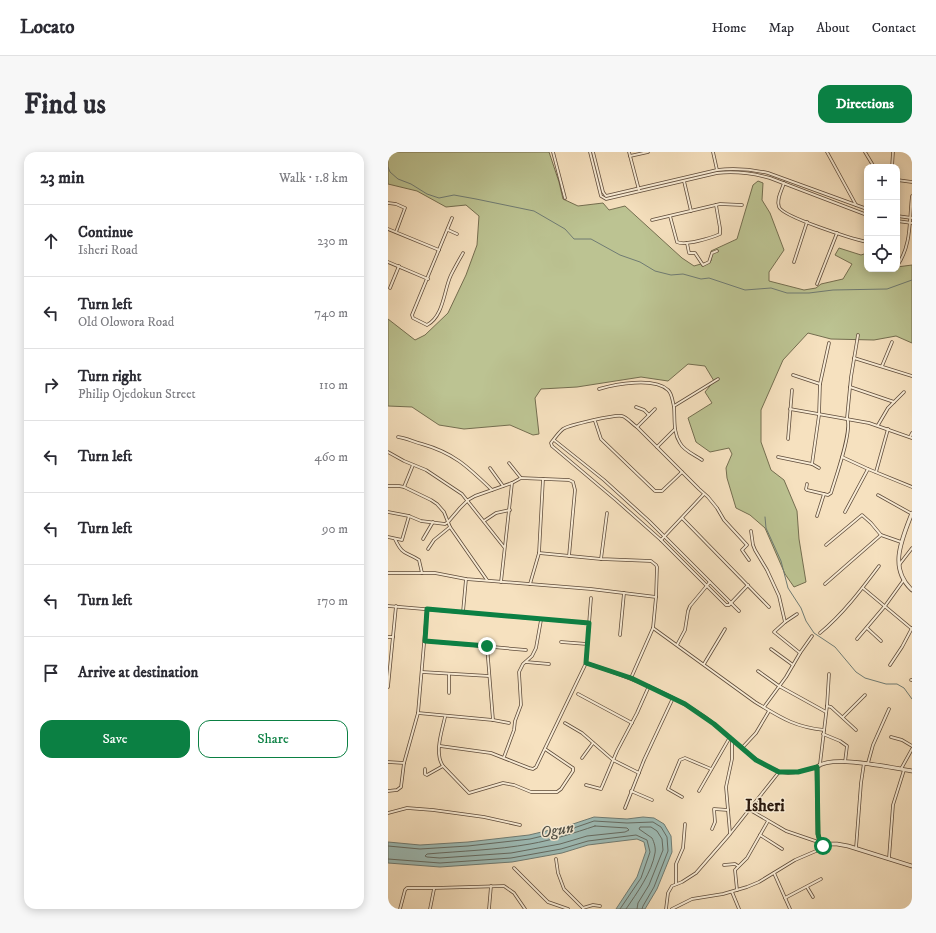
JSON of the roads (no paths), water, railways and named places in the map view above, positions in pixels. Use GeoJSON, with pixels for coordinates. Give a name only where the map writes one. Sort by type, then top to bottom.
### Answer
{"type":"FeatureCollection","features":[{"type":"Feature","properties":{"kind":"street"},"geometry":{"type":"LineString","coordinates":[[553,152],[565,198]]}},
{"type":"Feature","properties":{"kind":"street"},"geometry":{"type":"LineString","coordinates":[[590,152],[601,194],[605,197]]}},
{"type":"Feature","properties":{"kind":"street"},"geometry":{"type":"LineString","coordinates":[[593,152],[605,197]]}},
{"type":"Feature","properties":{"kind":"street"},"geometry":{"type":"LineString","coordinates":[[629,152],[639,190]]}},
{"type":"Feature","properties":{"kind":"street"},"geometry":{"type":"LineString","coordinates":[[630,156],[648,152]]}},
{"type":"Feature","properties":{"kind":"street"},"geometry":{"type":"LineString","coordinates":[[713,152],[717,171]]}},
{"type":"Feature","properties":{"kind":"street"},"geometry":{"type":"LineString","coordinates":[[826,152],[857,206],[856,211]]}},
{"type":"Feature","properties":{"kind":"street"},"geometry":{"type":"LineString","coordinates":[[865,152],[872,164]]}},
{"type":"Feature","properties":{"kind":"street"},"geometry":{"type":"LineString","coordinates":[[892,164],[893,152]]}},
{"type":"Feature","properties":{"kind":"street"},"geometry":{"type":"LineString","coordinates":[[605,197],[735,168],[754,170],[785,179],[864,208]]}},
{"type":"Feature","properties":{"kind":"street"},"geometry":{"type":"LineString","coordinates":[[717,171],[756,174],[784,183],[864,214]]}},
{"type":"Feature","properties":{"kind":"street"},"geometry":{"type":"LineString","coordinates":[[683,179],[691,211]]}},
{"type":"Feature","properties":{"kind":"street"},"geometry":{"type":"LineString","coordinates":[[785,179],[778,201],[780,208],[788,214],[807,222],[864,241]]}},
{"type":"Feature","properties":{"kind":"street"},"geometry":{"type":"LineString","coordinates":[[900,180],[912,182]]}},
{"type":"Feature","properties":{"kind":"street"},"geometry":{"type":"LineString","coordinates":[[900,261],[904,255],[911,223],[912,196]]}},
{"type":"Feature","properties":{"kind":"street"},"geometry":{"type":"LineString","coordinates":[[388,203],[396,204],[405,208],[396,232]]}},
{"type":"Feature","properties":{"kind":"street"},"geometry":{"type":"LineString","coordinates":[[670,216],[677,242],[681,244],[687,243],[720,234],[716,205]]}},
{"type":"Feature","properties":{"kind":"street"},"geometry":{"type":"LineString","coordinates":[[652,220],[716,205],[742,205]]}},
{"type":"Feature","properties":{"kind":"street"},"geometry":{"type":"LineString","coordinates":[[900,216],[911,218]]}},
{"type":"Feature","properties":{"kind":"street"},"geometry":{"type":"LineString","coordinates":[[452,218],[412,317],[428,325],[440,308],[450,276],[463,252]]}},
{"type":"Feature","properties":{"kind":"street"},"geometry":{"type":"LineString","coordinates":[[900,221],[911,223]]}},
{"type":"Feature","properties":{"kind":"street"},"geometry":{"type":"LineString","coordinates":[[794,262],[807,222]]}},
{"type":"Feature","properties":{"kind":"street"},"geometry":{"type":"LineString","coordinates":[[388,229],[439,250]]}},
{"type":"Feature","properties":{"kind":"street"},"geometry":{"type":"LineString","coordinates":[[448,230],[457,234]]}},
{"type":"Feature","properties":{"kind":"street"},"geometry":{"type":"LineString","coordinates":[[817,284],[837,233]]}},
{"type":"Feature","properties":{"kind":"street"},"geometry":{"type":"LineString","coordinates":[[687,243],[689,253],[695,253],[703,265],[709,262],[712,253],[717,251]]}},
{"type":"Feature","properties":{"kind":"street"},"geometry":{"type":"LineString","coordinates":[[388,262],[428,279]]}},
{"type":"Feature","properties":{"kind":"street"},"geometry":{"type":"LineString","coordinates":[[390,288],[398,266]]}},
{"type":"Feature","properties":{"kind":"street"},"geometry":{"type":"LineString","coordinates":[[808,484],[807,490],[828,495],[831,493],[842,457],[849,423],[847,418],[850,387],[858,335]]}},
{"type":"Feature","properties":{"kind":"street"},"geometry":{"type":"LineString","coordinates":[[882,366],[892,342]]}},
{"type":"Feature","properties":{"kind":"street"},"geometry":{"type":"LineString","coordinates":[[812,464],[819,415],[820,384],[829,343]]}},
{"type":"Feature","properties":{"kind":"street"},"geometry":{"type":"LineString","coordinates":[[854,358],[912,376]]}},
{"type":"Feature","properties":{"kind":"street"},"geometry":{"type":"LineString","coordinates":[[793,375],[820,384]]}},
{"type":"Feature","properties":{"kind":"street"},"geometry":{"type":"LineString","coordinates":[[674,406],[718,379]]}},
{"type":"Feature","properties":{"kind":"street"},"geometry":{"type":"LineString","coordinates":[[599,389],[635,383],[656,384],[670,392],[674,406],[674,430],[680,444],[683,448],[702,460]]}},
{"type":"Feature","properties":{"kind":"street"},"geometry":{"type":"LineString","coordinates":[[850,387],[894,402]]}},
{"type":"Feature","properties":{"kind":"street"},"geometry":{"type":"LineString","coordinates":[[788,439],[792,390]]}},
{"type":"Feature","properties":{"kind":"street"},"geometry":{"type":"LineString","coordinates":[[878,425],[884,413],[904,392]]}},
{"type":"Feature","properties":{"kind":"street"},"geometry":{"type":"LineString","coordinates":[[636,407],[644,410],[649,415]]}},
{"type":"Feature","properties":{"kind":"street"},"geometry":{"type":"LineString","coordinates":[[637,427],[656,409]]}},
{"type":"Feature","properties":{"kind":"street"},"geometry":{"type":"LineString","coordinates":[[790,409],[819,415],[847,418],[878,425],[911,438],[912,433]]}},
{"type":"Feature","properties":{"kind":"street"},"geometry":{"type":"LineString","coordinates":[[748,585],[729,605],[726,605],[661,540],[550,443],[564,429],[612,416],[621,416],[637,427],[712,501],[724,520],[747,544],[747,546],[742,550],[749,560]]}},
{"type":"Feature","properties":{"kind":"street"},"geometry":{"type":"LineString","coordinates":[[595,421],[601,439],[655,491],[662,491],[682,472]]}},
{"type":"Feature","properties":{"kind":"street"},"geometry":{"type":"LineString","coordinates":[[876,472],[888,429]]}},
{"type":"Feature","properties":{"kind":"street"},"geometry":{"type":"LineString","coordinates":[[657,447],[674,430]]}},
{"type":"Feature","properties":{"kind":"street"},"geometry":{"type":"LineString","coordinates":[[398,437],[431,446],[451,455],[492,490]]}},
{"type":"Feature","properties":{"kind":"street"},"geometry":{"type":"LineString","coordinates":[[554,440],[604,480],[664,536],[739,611]]}},
{"type":"Feature","properties":{"kind":"street"},"geometry":{"type":"LineString","coordinates":[[388,452],[426,470],[462,494],[504,547]]}},
{"type":"Feature","properties":{"kind":"street"},"geometry":{"type":"LineString","coordinates":[[778,457],[812,464],[819,468]]}},
{"type":"Feature","properties":{"kind":"street"},"geometry":{"type":"LineString","coordinates":[[842,457],[912,487]]}},
{"type":"Feature","properties":{"kind":"street"},"geometry":{"type":"LineString","coordinates":[[509,463],[521,478]]}},
{"type":"Feature","properties":{"kind":"street"},"geometry":{"type":"LineString","coordinates":[[404,487],[413,465]]}},
{"type":"Feature","properties":{"kind":"street"},"geometry":{"type":"LineString","coordinates":[[490,468],[503,486]]}},
{"type":"Feature","properties":{"kind":"street"},"geometry":{"type":"LineString","coordinates":[[845,512],[868,469]]}},
{"type":"Feature","properties":{"kind":"street"},"geometry":{"type":"LineString","coordinates":[[388,512],[408,516],[421,521],[442,524],[448,522],[468,500],[521,478],[569,480],[574,484],[569,556]]}},
{"type":"Feature","properties":{"kind":"street"},"geometry":{"type":"LineString","coordinates":[[530,584],[539,553],[543,479]]}},
{"type":"Feature","properties":{"kind":"street"},"geometry":{"type":"LineString","coordinates":[[501,582],[512,483]]}},
{"type":"Feature","properties":{"kind":"street"},"geometry":{"type":"LineString","coordinates":[[388,486],[404,487],[437,504],[444,512],[450,527],[487,580]]}},
{"type":"Feature","properties":{"kind":"street"},"geometry":{"type":"LineString","coordinates":[[661,540],[704,494]]}},
{"type":"Feature","properties":{"kind":"street"},"geometry":{"type":"LineString","coordinates":[[817,516],[824,494]]}},
{"type":"Feature","properties":{"kind":"street"},"geometry":{"type":"LineString","coordinates":[[878,495],[912,513],[901,542],[899,552],[901,576],[903,581],[912,590]]}},
{"type":"Feature","properties":{"kind":"street"},"geometry":{"type":"LineString","coordinates":[[484,521],[496,513],[510,510]]}},
{"type":"Feature","properties":{"kind":"street"},"geometry":{"type":"LineString","coordinates":[[602,559],[607,513]]}},
{"type":"Feature","properties":{"kind":"street"},"geometry":{"type":"LineString","coordinates":[[826,545],[862,515],[868,519],[881,535],[901,542]]}},
{"type":"Feature","properties":{"kind":"street"},"geometry":{"type":"LineString","coordinates":[[388,537],[402,540],[408,516]]}},
{"type":"Feature","properties":{"kind":"street"},"geometry":{"type":"LineString","coordinates":[[682,518],[769,607]]}},
{"type":"Feature","properties":{"kind":"street"},"geometry":{"type":"LineString","coordinates":[[423,539],[433,522]]}},
{"type":"Feature","properties":{"kind":"street"},"geometry":{"type":"LineString","coordinates":[[428,549],[434,540],[450,527]]}},
{"type":"Feature","properties":{"kind":"street"},"geometry":{"type":"LineString","coordinates":[[751,531],[755,550],[767,570],[779,596],[785,622]]}},
{"type":"Feature","properties":{"kind":"street"},"geometry":{"type":"LineString","coordinates":[[825,584],[881,535]]}},
{"type":"Feature","properties":{"kind":"street"},"geometry":{"type":"LineString","coordinates":[[395,539],[399,549],[403,553],[419,560],[422,572]]}},
{"type":"Feature","properties":{"kind":"street"},"geometry":{"type":"LineString","coordinates":[[899,564],[912,548]]}},
{"type":"Feature","properties":{"kind":"street"},"geometry":{"type":"LineString","coordinates":[[539,553],[602,559],[651,561],[657,567],[653,628],[631,678]]}},
{"type":"Feature","properties":{"kind":"street"},"geometry":{"type":"LineString","coordinates":[[820,633],[831,624],[863,588],[879,566]]}},
{"type":"Feature","properties":{"kind":"street"},"geometry":{"type":"LineString","coordinates":[[388,573],[435,573],[466,579],[656,597]]}},
{"type":"Feature","properties":{"kind":"street"},"geometry":{"type":"LineString","coordinates":[[463,612],[466,579]]}},
{"type":"Feature","properties":{"kind":"street"},"geometry":{"type":"LineString","coordinates":[[857,639],[885,606],[903,581]]}},
{"type":"Feature","properties":{"kind":"street"},"geometry":{"type":"LineString","coordinates":[[677,644],[685,630],[690,606],[710,582]]}},
{"type":"Feature","properties":{"kind":"street"},"geometry":{"type":"LineString","coordinates":[[863,588],[912,629],[890,665]]}},
{"type":"Feature","properties":{"kind":"street"},"geometry":{"type":"LineString","coordinates":[[620,635],[624,593]]}},
{"type":"Feature","properties":{"kind":"street"},"geometry":{"type":"LineString","coordinates":[[440,746],[485,751],[504,757],[529,768],[533,769],[536,767],[586,663],[591,598]]}},
{"type":"Feature","properties":{"kind":"street"},"geometry":{"type":"LineString","coordinates":[[388,606],[589,623]]}},
{"type":"Feature","properties":{"kind":"street"},"geometry":{"type":"LineString","coordinates":[[388,687],[396,606]]}},
{"type":"Feature","properties":{"kind":"street"},"geometry":{"type":"LineString","coordinates":[[388,791],[397,790],[401,786],[404,763],[418,713],[427,609]]}},
{"type":"Feature","properties":{"kind":"street"},"geometry":{"type":"LineString","coordinates":[[797,614],[774,632],[800,653]]}},
{"type":"Feature","properties":{"kind":"street"},"geometry":{"type":"LineString","coordinates":[[504,757],[521,705],[518,672],[525,662],[532,656],[536,648],[541,620]]}},
{"type":"Feature","properties":{"kind":"street"},"geometry":{"type":"LineString","coordinates":[[653,628],[769,711],[791,723],[824,730]]}},
{"type":"Feature","properties":{"kind":"street"},"geometry":{"type":"LineString","coordinates":[[867,628],[881,642]]}},
{"type":"Feature","properties":{"kind":"street"},"geometry":{"type":"LineString","coordinates":[[704,664],[725,629]]}},
{"type":"Feature","properties":{"kind":"street"},"geometry":{"type":"LineString","coordinates":[[764,707],[812,636]]}},
{"type":"Feature","properties":{"kind":"street"},"geometry":{"type":"LineString","coordinates":[[388,637],[393,637]]}},
{"type":"Feature","properties":{"kind":"street"},"geometry":{"type":"LineString","coordinates":[[425,641],[526,650]]}},
{"type":"Feature","properties":{"kind":"street"},"geometry":{"type":"LineString","coordinates":[[561,642],[587,644]]}},
{"type":"Feature","properties":{"kind":"street"},"geometry":{"type":"LineString","coordinates":[[487,646],[493,720]]}},
{"type":"Feature","properties":{"kind":"street"},"geometry":{"type":"LineString","coordinates":[[771,649],[793,665]]}},
{"type":"Feature","properties":{"kind":"street"},"geometry":{"type":"LineString","coordinates":[[525,662],[549,664]]}},
{"type":"Feature","properties":{"kind":"street"},"geometry":{"type":"LineString","coordinates":[[586,663],[631,678],[674,698],[695,710],[756,760],[779,772],[798,772],[817,767],[824,762],[866,763],[912,771]]}},
{"type":"Feature","properties":{"kind":"street"},"geometry":{"type":"LineString","coordinates":[[758,671],[779,686],[826,712]]}},
{"type":"Feature","properties":{"kind":"street"},"geometry":{"type":"LineString","coordinates":[[422,672],[489,676]]}},
{"type":"Feature","properties":{"kind":"street"},"geometry":{"type":"LineString","coordinates":[[449,674],[449,693]]}},
{"type":"Feature","properties":{"kind":"street"},"geometry":{"type":"LineString","coordinates":[[820,764],[829,674]]}},
{"type":"Feature","properties":{"kind":"street"},"geometry":{"type":"LineString","coordinates":[[586,785],[601,789],[617,751],[649,686]]}},
{"type":"Feature","properties":{"kind":"street"},"geometry":{"type":"LineString","coordinates":[[578,694],[632,723]]}},
{"type":"Feature","properties":{"kind":"street"},"geometry":{"type":"LineString","coordinates":[[843,717],[866,694]]}},
{"type":"Feature","properties":{"kind":"street"},"geometry":{"type":"LineString","coordinates":[[625,808],[639,773],[674,698]]}},
{"type":"Feature","properties":{"kind":"street"},"geometry":{"type":"LineString","coordinates":[[827,706],[832,707],[856,730]]}},
{"type":"Feature","properties":{"kind":"street"},"geometry":{"type":"LineString","coordinates":[[856,848],[861,783],[866,763],[889,709]]}},
{"type":"Feature","properties":{"kind":"street"},"geometry":{"type":"LineString","coordinates":[[742,748],[756,733],[769,711]]}},
{"type":"Feature","properties":{"kind":"street"},"geometry":{"type":"LineString","coordinates":[[418,713],[445,717],[493,720],[509,723]]}},
{"type":"Feature","properties":{"kind":"street"},"geometry":{"type":"LineString","coordinates":[[445,717],[439,758],[443,766],[469,793],[503,784],[514,785],[531,792],[557,792],[561,789],[573,772],[573,768],[545,749]]}},
{"type":"Feature","properties":{"kind":"street"},"geometry":{"type":"LineString","coordinates":[[564,722],[582,733],[613,760],[639,773]]}},
{"type":"Feature","properties":{"kind":"street"},"geometry":{"type":"LineString","coordinates":[[823,734],[840,741],[847,746],[844,762]]}},
{"type":"Feature","properties":{"kind":"street"},"geometry":{"type":"LineString","coordinates":[[891,737],[902,740],[912,746]]}},
{"type":"Feature","properties":{"kind":"street"},"geometry":{"type":"LineString","coordinates":[[699,792],[711,769],[731,738]]}},
{"type":"Feature","properties":{"kind":"street"},"geometry":{"type":"LineString","coordinates":[[730,834],[726,786],[732,759],[731,738]]}},
{"type":"Feature","properties":{"kind":"street"},"geometry":{"type":"LineString","coordinates":[[582,758],[593,743]]}},
{"type":"Feature","properties":{"kind":"street"},"geometry":{"type":"LineString","coordinates":[[888,858],[893,805],[903,769],[912,749]]}},
{"type":"Feature","properties":{"kind":"street"},"geometry":{"type":"LineString","coordinates":[[682,797],[668,789],[680,760],[685,758],[711,769]]}},
{"type":"Feature","properties":{"kind":"street"},"geometry":{"type":"LineString","coordinates":[[388,762],[404,763]]}},
{"type":"Feature","properties":{"kind":"street"},"geometry":{"type":"LineString","coordinates":[[425,769],[425,774],[427,775],[443,766]]}},
{"type":"Feature","properties":{"kind":"street"},"geometry":{"type":"LineString","coordinates":[[817,767],[818,834],[819,838],[825,844]]}},
{"type":"Feature","properties":{"kind":"street"},"geometry":{"type":"LineString","coordinates":[[666,909],[668,893],[672,886],[686,880],[696,873],[750,810],[779,772]]}},
{"type":"Feature","properties":{"kind":"street"},"geometry":{"type":"LineString","coordinates":[[631,791],[652,800]]}},
{"type":"Feature","properties":{"kind":"street"},"geometry":{"type":"LineString","coordinates":[[388,813],[407,808],[433,810],[484,817],[520,825]]}},
{"type":"Feature","properties":{"kind":"street"},"geometry":{"type":"LineString","coordinates":[[712,829],[715,822],[714,809],[728,810]]}},
{"type":"Feature","properties":{"kind":"street"},"geometry":{"type":"LineString","coordinates":[[750,810],[786,831],[825,844],[837,844],[856,848],[912,866]]}},
{"type":"Feature","properties":{"kind":"street"},"geometry":{"type":"LineString","coordinates":[[737,890],[735,872],[738,866],[746,858],[768,821]]}},
{"type":"Feature","properties":{"kind":"street"},"geometry":{"type":"LineString","coordinates":[[676,884],[676,864],[682,848],[685,824]]}},
{"type":"Feature","properties":{"kind":"street"},"geometry":{"type":"LineString","coordinates":[[760,835],[782,849]]}},
{"type":"Feature","properties":{"kind":"street"},"geometry":{"type":"LineString","coordinates":[[672,909],[692,899],[732,892],[759,882],[795,860],[816,851],[825,844]]}},
{"type":"Feature","properties":{"kind":"street"},"geometry":{"type":"LineString","coordinates":[[556,859],[558,874],[564,889],[583,908],[595,904],[600,906]]}},
{"type":"Feature","properties":{"kind":"street"},"geometry":{"type":"LineString","coordinates":[[724,865],[735,864],[738,866]]}},
{"type":"Feature","properties":{"kind":"street"},"geometry":{"type":"LineString","coordinates":[[514,868],[548,902],[568,909]]}},
{"type":"Feature","properties":{"kind":"street"},"geometry":{"type":"LineString","coordinates":[[774,873],[790,909]]}},
{"type":"Feature","properties":{"kind":"street"},"geometry":{"type":"LineString","coordinates":[[785,898],[821,879]]}},
{"type":"Feature","properties":{"kind":"street"},"geometry":{"type":"LineString","coordinates":[[489,909],[491,886]]}},
{"type":"Feature","properties":{"kind":"street"},"geometry":{"type":"LineString","coordinates":[[400,909],[405,890],[407,888],[491,886],[504,886],[510,890],[514,893],[525,909]]}},
{"type":"Feature","properties":{"kind":"street"},"geometry":{"type":"LineString","coordinates":[[807,887],[813,897]]}},
{"type":"Feature","properties":{"kind":"street"},"geometry":{"type":"LineString","coordinates":[[430,909],[434,888]]}},
{"type":"Feature","properties":{"kind":"street"},"geometry":{"type":"LineString","coordinates":[[732,892],[739,909]]}},
{"type":"Feature","properties":{"kind":"water","name":"Ogun"},"geometry":{"type":"Polygon","coordinates":[[[594,817],[627,819],[643,817],[654,818],[664,824],[671,836],[672,852],[657,889],[645,909],[616,909],[637,877],[646,851],[644,842],[637,839],[588,845],[562,853],[512,862],[440,867],[388,863],[388,842],[420,845],[468,842],[529,835],[567,826],[594,817]]]}},
{"type":"Feature","properties":{"kind":"waterway"},"geometry":{"type":"LineString","coordinates":[[388,167],[390,172],[398,179],[411,184],[427,194],[439,198],[454,195],[534,211],[565,229],[574,239],[591,239],[620,255],[640,262],[655,271],[671,275],[683,274],[701,279],[709,278],[745,290],[771,288],[787,293],[887,289],[912,280]]}},
{"type":"Feature","properties":{"kind":"waterway"},"geometry":{"type":"LineString","coordinates":[[765,517],[766,528],[781,561],[788,588],[801,608],[806,621],[814,633],[835,647],[856,672],[865,678],[886,684],[897,684],[904,688],[912,699]]}},
{"type":"Feature","properties":{"kind":"district","name":"Isheri"},"geometry":{"type":"Point","coordinates":[765,806]}}]}
